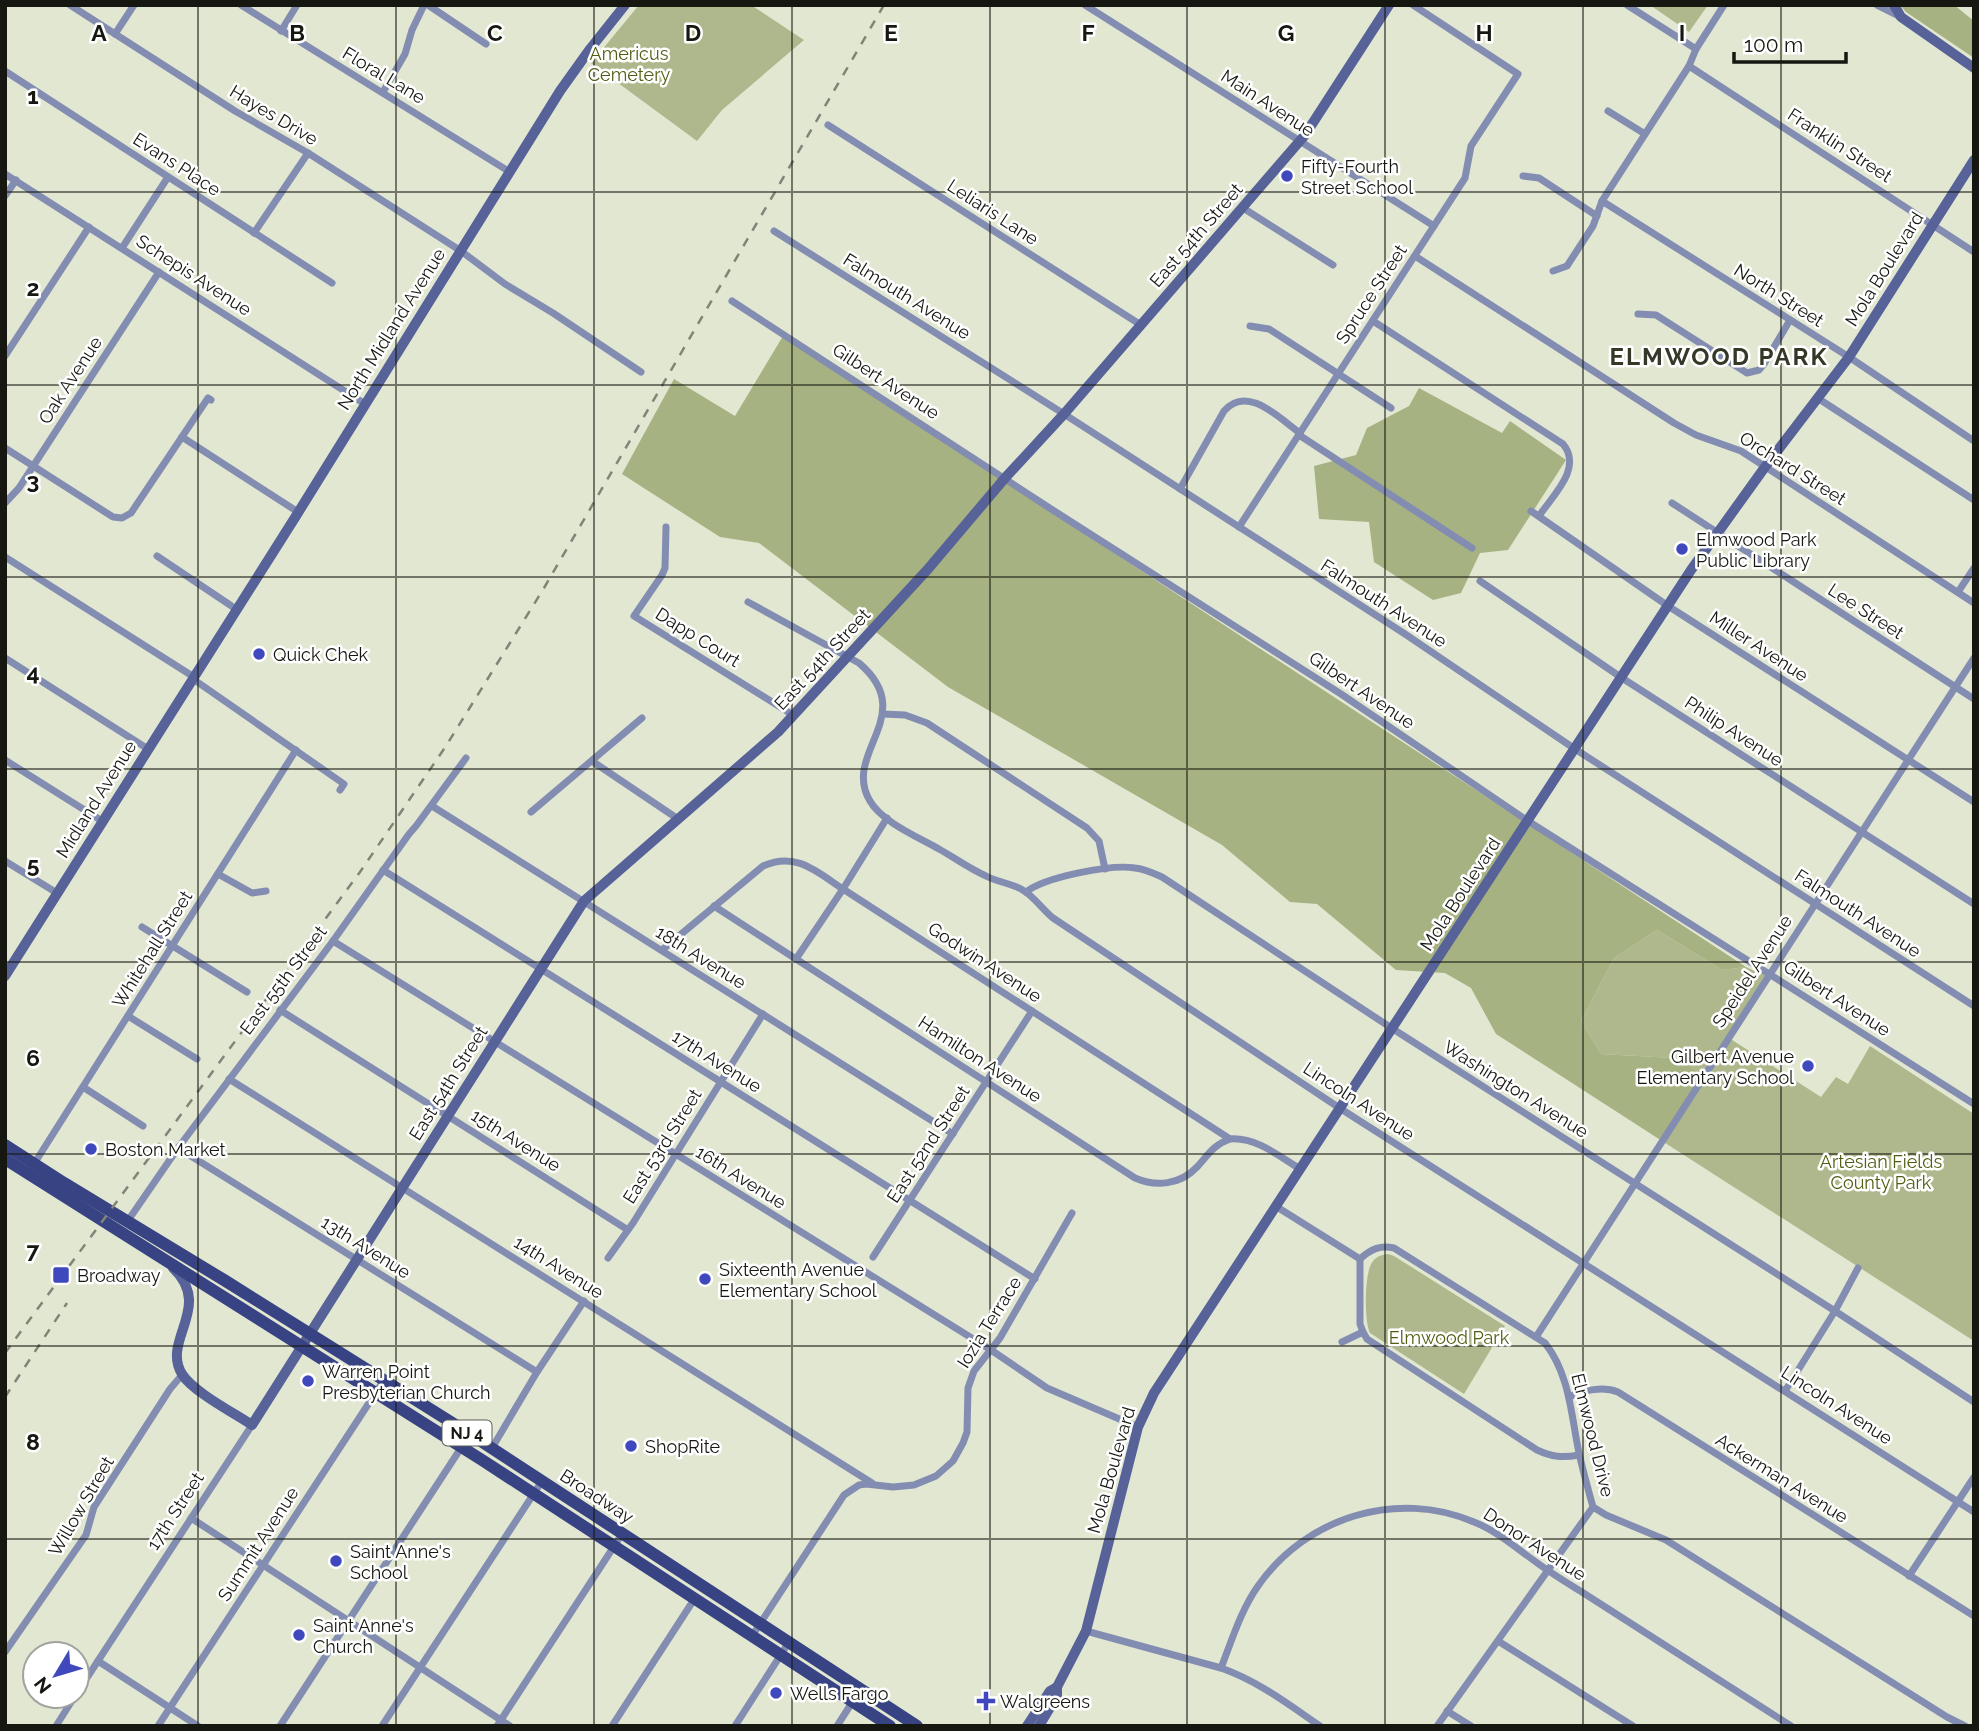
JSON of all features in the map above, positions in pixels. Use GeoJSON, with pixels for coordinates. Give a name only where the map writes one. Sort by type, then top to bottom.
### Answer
{"type":"FeatureCollection","features":[{"type":"Feature","properties":{"kind":"main road","name":"Broadway"},"geometry":{"type":"LineString","coordinates":[[5,1145],[492,1448],[917,1726]]}},
{"type":"Feature","properties":{"kind":"main road","name":"Broadway"},"geometry":{"type":"LineString","coordinates":[[5,1159],[534,1493],[890,1726]]}},
{"type":"Feature","properties":{"kind":"street","name":"Hayes Drive"},"geometry":{"type":"LineString","coordinates":[[71,5],[235,111],[307,153],[461,251],[505,284],[641,372]]}},
{"type":"Feature","properties":{"kind":"street"},"geometry":{"type":"LineString","coordinates":[[116,34],[134,5]]}},
{"type":"Feature","properties":{"kind":"street","name":"Floral Lane"},"geometry":{"type":"LineString","coordinates":[[241,5],[510,172]]}},
{"type":"Feature","properties":{"kind":"street"},"geometry":{"type":"LineString","coordinates":[[281,31],[297,5]]}},
{"type":"Feature","properties":{"kind":"street"},"geometry":{"type":"LineString","coordinates":[[383,92],[426,5],[486,44]]}},
{"type":"Feature","properties":{"kind":"street","name":"North Midland Avenue"},"geometry":{"type":"LineString","coordinates":[[193,678],[575,69],[625,5]]}},
{"type":"Feature","properties":{"kind":"street","name":"Main Avenue"},"geometry":{"type":"LineString","coordinates":[[1085,5],[1434,226]]}},
{"type":"Feature","properties":{"kind":"street","name":"East 54th Street"},"geometry":{"type":"LineString","coordinates":[[303,1347],[584,901],[778,732],[928,569],[1299,142],[1389,5]]}},
{"type":"Feature","properties":{"kind":"street","name":"Spruce Street"},"geometry":{"type":"LineString","coordinates":[[1239,527],[1465,178],[1471,146],[1518,74],[1413,5]]}},
{"type":"Feature","properties":{"kind":"street"},"geometry":{"type":"LineString","coordinates":[[1627,5],[1696,49]]}},
{"type":"Feature","properties":{"kind":"street"},"geometry":{"type":"LineString","coordinates":[[1553,271],[1567,266],[1593,226],[1602,201],[1689,66],[1696,49],[1724,5]]}},
{"type":"Feature","properties":{"kind":"street"},"geometry":{"type":"LineString","coordinates":[[1877,5],[1901,17],[1974,68]]}},
{"type":"Feature","properties":{"kind":"street"},"geometry":{"type":"LineString","coordinates":[[1894,5],[1901,17]]}},
{"type":"Feature","properties":{"kind":"street","name":"Franklin Street"},"geometry":{"type":"LineString","coordinates":[[1689,66],[1974,252]]}},
{"type":"Feature","properties":{"kind":"street","name":"Evans Place"},"geometry":{"type":"LineString","coordinates":[[5,71],[332,283]]}},
{"type":"Feature","properties":{"kind":"street"},"geometry":{"type":"LineString","coordinates":[[1608,111],[1646,134]]}},
{"type":"Feature","properties":{"kind":"street","name":"Leliaris Lane"},"geometry":{"type":"LineString","coordinates":[[828,125],[1142,325]]}},
{"type":"Feature","properties":{"kind":"street"},"geometry":{"type":"LineString","coordinates":[[254,233],[307,153]]}},
{"type":"Feature","properties":{"kind":"street","name":"Mola Boulevard"},"geometry":{"type":"LineString","coordinates":[[1027,1726],[1057,1686],[1086,1631],[1138,1427],[1155,1392],[1668,606],[1765,467],[1849,358],[1974,160]]}},
{"type":"Feature","properties":{"kind":"street","name":"Schepis Avenue"},"geometry":{"type":"LineString","coordinates":[[5,174],[365,404]]}},
{"type":"Feature","properties":{"kind":"street"},"geometry":{"type":"LineString","coordinates":[[1523,176],[1539,178],[1597,216]]}},
{"type":"Feature","properties":{"kind":"street"},"geometry":{"type":"LineString","coordinates":[[122,248],[169,177]]}},
{"type":"Feature","properties":{"kind":"street"},"geometry":{"type":"LineString","coordinates":[[5,196],[16,180]]}},
{"type":"Feature","properties":{"kind":"street","name":"North Street"},"geometry":{"type":"LineString","coordinates":[[1602,201],[1974,441]]}},
{"type":"Feature","properties":{"kind":"street"},"geometry":{"type":"LineString","coordinates":[[1243,208],[1334,265]]}},
{"type":"Feature","properties":{"kind":"street"},"geometry":{"type":"LineString","coordinates":[[5,356],[89,227]]}},
{"type":"Feature","properties":{"kind":"street","name":"Falmouth Avenue"},"geometry":{"type":"LineString","coordinates":[[774,231],[1405,634],[1575,749],[1974,1006]]}},
{"type":"Feature","properties":{"kind":"street","name":"Orchard Street"},"geometry":{"type":"LineString","coordinates":[[1415,256],[1674,423],[1696,435],[1741,451],[1974,603]]}},
{"type":"Feature","properties":{"kind":"street","name":"Oak Avenue"},"geometry":{"type":"LineString","coordinates":[[5,503],[19,488],[159,272]]}},
{"type":"Feature","properties":{"kind":"street","name":"Gilbert Avenue"},"geometry":{"type":"LineString","coordinates":[[732,301],[1340,694],[1528,821],[1973,1101]]}},
{"type":"Feature","properties":{"kind":"street"},"geometry":{"type":"LineString","coordinates":[[1638,314],[1656,315],[1747,373],[1759,370],[1764,364],[1790,320]]}},
{"type":"Feature","properties":{"kind":"street"},"geometry":{"type":"LineString","coordinates":[[1373,321],[1563,444],[1570,456],[1570,470],[1539,516]]}},
{"type":"Feature","properties":{"kind":"street"},"geometry":{"type":"LineString","coordinates":[[1250,326],[1269,329],[1391,408]]}},
{"type":"Feature","properties":{"kind":"street"},"geometry":{"type":"LineString","coordinates":[[5,448],[113,517],[122,518],[131,513],[208,398],[212,400]]}},
{"type":"Feature","properties":{"kind":"street"},"geometry":{"type":"LineString","coordinates":[[1819,399],[1974,500]]}},
{"type":"Feature","properties":{"kind":"street"},"geometry":{"type":"LineString","coordinates":[[1180,489],[1224,411],[1234,402],[1248,400],[1255,402],[1472,548]]}},
{"type":"Feature","properties":{"kind":"street"},"geometry":{"type":"LineString","coordinates":[[182,437],[298,512]]}},
{"type":"Feature","properties":{"kind":"street","name":"Lee Street"},"geometry":{"type":"LineString","coordinates":[[1672,503],[1974,699]]}},
{"type":"Feature","properties":{"kind":"street","name":"Miller Avenue"},"geometry":{"type":"LineString","coordinates":[[1531,511],[1668,606],[1974,802]]}},
{"type":"Feature","properties":{"kind":"street","name":"Dapp Court"},"geometry":{"type":"LineString","coordinates":[[666,527],[665,568],[634,616],[793,715]]}},
{"type":"Feature","properties":{"kind":"street"},"geometry":{"type":"LineString","coordinates":[[157,556],[236,609]]}},
{"type":"Feature","properties":{"kind":"street"},"geometry":{"type":"LineString","coordinates":[[5,557],[193,678],[344,784],[340,790]]}},
{"type":"Feature","properties":{"kind":"street"},"geometry":{"type":"LineString","coordinates":[[1958,592],[1974,568]]}},
{"type":"Feature","properties":{"kind":"street","name":"Philip Avenue"},"geometry":{"type":"LineString","coordinates":[[1480,581],[1622,678],[1974,904]]}},
{"type":"Feature","properties":{"kind":"street"},"geometry":{"type":"LineString","coordinates":[[748,602],[859,663],[873,677],[881,696],[883,714],[905,715],[927,723],[1087,828],[1099,841],[1105,869]]}},
{"type":"Feature","properties":{"kind":"street"},"geometry":{"type":"LineString","coordinates":[[5,658],[148,749]]}},
{"type":"Feature","properties":{"kind":"street","name":"Speidel Avenue"},"geometry":{"type":"LineString","coordinates":[[1535,1337],[1974,658]]}},
{"type":"Feature","properties":{"kind":"street","name":"Midland Avenue"},"geometry":{"type":"LineString","coordinates":[[7,968],[193,678]]}},
{"type":"Feature","properties":{"kind":"street","name":"Lincoln Avenue"},"geometry":{"type":"LineString","coordinates":[[883,714],[881,726],[865,762],[863,781],[869,799],[887,818],[983,875],[1026,892],[1053,918],[1341,1109],[1974,1512]]}},
{"type":"Feature","properties":{"kind":"street"},"geometry":{"type":"LineString","coordinates":[[531,812],[642,718]]}},
{"type":"Feature","properties":{"kind":"street","name":"Whitehall Street"},"geometry":{"type":"LineString","coordinates":[[34,1164],[296,750]]}},
{"type":"Feature","properties":{"kind":"street","name":"East 55th Street"},"geometry":{"type":"LineString","coordinates":[[127,1222],[178,1148],[466,758]]}},
{"type":"Feature","properties":{"kind":"street"},"geometry":{"type":"LineString","coordinates":[[5,760],[102,821]]}},
{"type":"Feature","properties":{"kind":"street"},"geometry":{"type":"LineString","coordinates":[[592,761],[678,819]]}},
{"type":"Feature","properties":{"kind":"street","name":"18th Avenue"},"geometry":{"type":"LineString","coordinates":[[432,806],[953,1134]]}},
{"type":"Feature","properties":{"kind":"street"},"geometry":{"type":"LineString","coordinates":[[796,959],[887,818]]}},
{"type":"Feature","properties":{"kind":"street","name":"Godwin Avenue"},"geometry":{"type":"LineString","coordinates":[[662,950],[763,866],[779,860],[804,864],[1230,1139],[1254,1143],[1300,1169]]}},
{"type":"Feature","properties":{"kind":"street"},"geometry":{"type":"LineString","coordinates":[[5,861],[57,893]]}},
{"type":"Feature","properties":{"kind":"street","name":"Washington Avenue"},"geometry":{"type":"LineString","coordinates":[[1026,892],[1044,882],[1105,869],[1135,868],[1162,877],[1393,1029],[1974,1402]]}},
{"type":"Feature","properties":{"kind":"street","name":"17th Avenue"},"geometry":{"type":"LineString","coordinates":[[383,870],[1035,1279]]}},
{"type":"Feature","properties":{"kind":"street"},"geometry":{"type":"LineString","coordinates":[[218,874],[252,893],[266,891]]}},
{"type":"Feature","properties":{"kind":"street","name":"Hamilton Avenue"},"geometry":{"type":"LineString","coordinates":[[714,906],[1135,1178],[1164,1184],[1184,1177],[1199,1165],[1213,1147],[1230,1139]]}},
{"type":"Feature","properties":{"kind":"street"},"geometry":{"type":"LineString","coordinates":[[142,927],[247,992]]}},
{"type":"Feature","properties":{"kind":"street","name":"16th Avenue"},"geometry":{"type":"LineString","coordinates":[[333,941],[991,1350],[1047,1388],[1138,1427]]}},
{"type":"Feature","properties":{"kind":"street","name":"15th Avenue"},"geometry":{"type":"LineString","coordinates":[[280,1010],[628,1230]]}},
{"type":"Feature","properties":{"kind":"street","name":"East 52nd Street"},"geometry":{"type":"LineString","coordinates":[[873,1257],[1031,1011]]}},
{"type":"Feature","properties":{"kind":"street","name":"East 53rd Street"},"geometry":{"type":"LineString","coordinates":[[608,1258],[763,1014]]}},
{"type":"Feature","properties":{"kind":"street"},"geometry":{"type":"LineString","coordinates":[[128,1016],[197,1059]]}},
{"type":"Feature","properties":{"kind":"street","name":"14th Avenue"},"geometry":{"type":"LineString","coordinates":[[229,1079],[872,1483]]}},
{"type":"Feature","properties":{"kind":"street"},"geometry":{"type":"LineString","coordinates":[[83,1087],[143,1126]]}},
{"type":"Feature","properties":{"kind":"street","name":"13th Avenue"},"geometry":{"type":"LineString","coordinates":[[178,1148],[537,1372]]}},
{"type":"Feature","properties":{"kind":"street"},"geometry":{"type":"LineString","coordinates":[[1277,1207],[1360,1259],[1360,1324],[1367,1339],[1537,1450],[1559,1458],[1579,1455]]}},
{"type":"Feature","properties":{"kind":"street","name":"Iozia Terrace"},"geometry":{"type":"LineString","coordinates":[[872,1483],[893,1487],[925,1482],[946,1469],[959,1452],[967,1432],[970,1379],[1035,1279],[1072,1213]]}},
{"type":"Feature","properties":{"kind":"street","name":"Elmwood Drive"},"geometry":{"type":"LineString","coordinates":[[1360,1259],[1371,1250],[1385,1246],[1394,1248],[1545,1343],[1558,1361],[1569,1397],[1579,1455],[1593,1507],[1606,1515],[1666,1539],[1965,1726]]}},
{"type":"Feature","properties":{"kind":"street"},"geometry":{"type":"LineString","coordinates":[[163,1259],[183,1278],[189,1294],[177,1357],[182,1375],[193,1386],[252,1425]]}},
{"type":"Feature","properties":{"kind":"street"},"geometry":{"type":"LineString","coordinates":[[1785,1391],[1835,1311],[1858,1268]]}},
{"type":"Feature","properties":{"kind":"street"},"geometry":{"type":"LineString","coordinates":[[492,1448],[537,1372],[584,1301]]}},
{"type":"Feature","properties":{"kind":"street"},"geometry":{"type":"LineString","coordinates":[[1342,1342],[1363,1332]]}},
{"type":"Feature","properties":{"kind":"street","name":"17th Street"},"geometry":{"type":"LineString","coordinates":[[91,1672],[303,1347]]}},
{"type":"Feature","properties":{"kind":"street","name":"Willow Street"},"geometry":{"type":"LineString","coordinates":[[5,1652],[86,1535],[94,1507],[170,1389],[182,1375]]}},
{"type":"Feature","properties":{"kind":"street","name":"Summit Avenue"},"geometry":{"type":"LineString","coordinates":[[158,1726],[384,1380]]}},
{"type":"Feature","properties":{"kind":"street","name":"Ackerman Avenue"},"geometry":{"type":"LineString","coordinates":[[1569,1397],[1598,1389],[1608,1388],[1618,1392],[1974,1616]]}},
{"type":"Feature","properties":{"kind":"street"},"geometry":{"type":"LineString","coordinates":[[280,1726],[470,1434]]}},
{"type":"Feature","properties":{"kind":"street"},"geometry":{"type":"LineString","coordinates":[[1909,1576],[1974,1477]]}},
{"type":"Feature","properties":{"kind":"street"},"geometry":{"type":"LineString","coordinates":[[382,1726],[542,1481]]}},
{"type":"Feature","properties":{"kind":"street"},"geometry":{"type":"LineString","coordinates":[[752,1636],[844,1494],[872,1483]]}},
{"type":"Feature","properties":{"kind":"street"},"geometry":{"type":"LineString","coordinates":[[1437,1726],[1593,1507]]}},
{"type":"Feature","properties":{"kind":"street","name":"Donor Avenue"},"geometry":{"type":"LineString","coordinates":[[1221,1668],[1247,1604],[1278,1561],[1307,1537],[1337,1521],[1372,1511],[1406,1508],[1443,1512],[1492,1531],[1548,1571],[1791,1726]]}},
{"type":"Feature","properties":{"kind":"street"},"geometry":{"type":"LineString","coordinates":[[191,1518],[421,1667],[499,1723],[510,1726]]}},
{"type":"Feature","properties":{"kind":"street"},"geometry":{"type":"LineString","coordinates":[[499,1723],[622,1534]]}},
{"type":"Feature","properties":{"kind":"street"},"geometry":{"type":"LineString","coordinates":[[612,1726],[695,1598]]}},
{"type":"Feature","properties":{"kind":"street"},"geometry":{"type":"LineString","coordinates":[[1086,1631],[1221,1668],[1256,1683],[1320,1726]]}},
{"type":"Feature","properties":{"kind":"street"},"geometry":{"type":"LineString","coordinates":[[1498,1641],[1633,1726]]}},
{"type":"Feature","properties":{"kind":"street"},"geometry":{"type":"LineString","coordinates":[[735,1726],[789,1643]]}},
{"type":"Feature","properties":{"kind":"street"},"geometry":{"type":"LineString","coordinates":[[98,1661],[198,1726]]}},
{"type":"Feature","properties":{"kind":"street","name":"Mola Boulevard"},"geometry":{"type":"LineString","coordinates":[[1039,1726],[1057,1696],[1057,1686]]}},
{"type":"Feature","properties":{"kind":"street"},"geometry":{"type":"LineString","coordinates":[[837,1726],[853,1701]]}},
{"type":"Feature","properties":{"kind":"street","name":"17th Street"},"geometry":{"type":"LineString","coordinates":[[56,1726],[66,1710]]}},
{"type":"Feature","properties":{"kind":"street"},"geometry":{"type":"LineString","coordinates":[[1447,1711],[1471,1726]]}},
{"type":"Feature","properties":{"kind":"green space","name":"Americus Cemetery"},"geometry":{"type":"Polygon","coordinates":[[[639,5],[751,5],[804,40],[722,110],[697,141],[591,63],[639,5]]]}},
{"type":"Feature","properties":{"kind":"green space"},"geometry":{"type":"Polygon","coordinates":[[[1650,5],[1708,5],[1689,32],[1650,5]]]}},
{"type":"Feature","properties":{"kind":"green space"},"geometry":{"type":"Polygon","coordinates":[[[1900,5],[1954,5],[1974,21],[1974,58],[1906,12],[1900,5]]]}},
{"type":"Feature","properties":{"kind":"green space"},"geometry":{"type":"Polygon","coordinates":[[[783,336],[1746,967],[1722,970],[1657,930],[1614,958],[1581,1021],[1601,1054],[1674,1058],[1704,1076],[1662,1141],[1496,1034],[1471,988],[1445,973],[1396,970],[1317,904],[1290,902],[1222,845],[948,687],[759,543],[720,537],[622,474],[674,379],[735,416],[783,336]]]}},
{"type":"Feature","properties":{"kind":"green space"},"geometry":{"type":"Polygon","coordinates":[[[1419,388],[1502,433],[1510,421],[1566,460],[1508,550],[1480,553],[1461,593],[1433,600],[1374,562],[1369,522],[1319,519],[1314,466],[1356,455],[1367,428],[1409,406],[1419,388]]]}},
{"type":"Feature","properties":{"kind":"green space","name":"Artesian Fields County Park"},"geometry":{"type":"Polygon","coordinates":[[[1657,930],[1722,970],[1746,967],[1759,973],[1770,973],[1729,1038],[1821,1097],[1836,1077],[1848,1084],[1870,1046],[1974,1114],[1974,1341],[1662,1141],[1674,1058],[1601,1054],[1581,1021],[1614,958],[1657,930]]]}},
{"type":"Feature","properties":{"kind":"green space","name":"Elmwood Park"},"geometry":{"type":"Polygon","coordinates":[[[1388,1254],[1505,1326],[1464,1394],[1370,1333],[1366,1308],[1368,1275],[1375,1259],[1388,1254]]]}},
{"type":"Feature","properties":{"kind":"railway"},"geometry":{"type":"LineString","coordinates":[[5,1353],[360,872],[446,746],[544,588],[884,5]]}},
{"type":"Feature","properties":{"kind":"railway"},"geometry":{"type":"LineString","coordinates":[[5,1397],[67,1303]]}},
{"type":"Feature","properties":{"kind":"place","name":"Fifty-Fourth Street School"},"geometry":{"type":"Point","coordinates":[1287,176]}},
{"type":"Feature","properties":{"kind":"place","name":"Elmwood Park Public Library"},"geometry":{"type":"Point","coordinates":[1682,549]}},
{"type":"Feature","properties":{"kind":"place","name":"Quick Chek"},"geometry":{"type":"Point","coordinates":[259,654]}},
{"type":"Feature","properties":{"kind":"place","name":"Gilbert Avenue Elementary School"},"geometry":{"type":"Point","coordinates":[1808,1066]}},
{"type":"Feature","properties":{"kind":"place","name":"Boston Market"},"geometry":{"type":"Point","coordinates":[91,1149]}},
{"type":"Feature","properties":{"kind":"place","name":"Broadway"},"geometry":{"type":"Point","coordinates":[61,1275]}},
{"type":"Feature","properties":{"kind":"place","name":"Sixteenth Avenue Elementary School"},"geometry":{"type":"Point","coordinates":[705,1279]}},
{"type":"Feature","properties":{"kind":"place","name":"Warren Point Presbyterian Church"},"geometry":{"type":"Point","coordinates":[308,1381]}},
{"type":"Feature","properties":{"kind":"place","name":"ShopRite"},"geometry":{"type":"Point","coordinates":[631,1446]}},
{"type":"Feature","properties":{"kind":"place","name":"Saint Anne's School"},"geometry":{"type":"Point","coordinates":[336,1561]}},
{"type":"Feature","properties":{"kind":"place","name":"Saint Anne's Church"},"geometry":{"type":"Point","coordinates":[299,1635]}},
{"type":"Feature","properties":{"kind":"place","name":"Wells Fargo"},"geometry":{"type":"Point","coordinates":[776,1693]}},
{"type":"Feature","properties":{"kind":"place","name":"Walgreens"},"geometry":{"type":"Point","coordinates":[986,1701]}},
{"type":"Feature","properties":{"kind":"district","name":"ELMWOOD PARK"},"geometry":{"type":"Point","coordinates":[1719,356]}}]}
